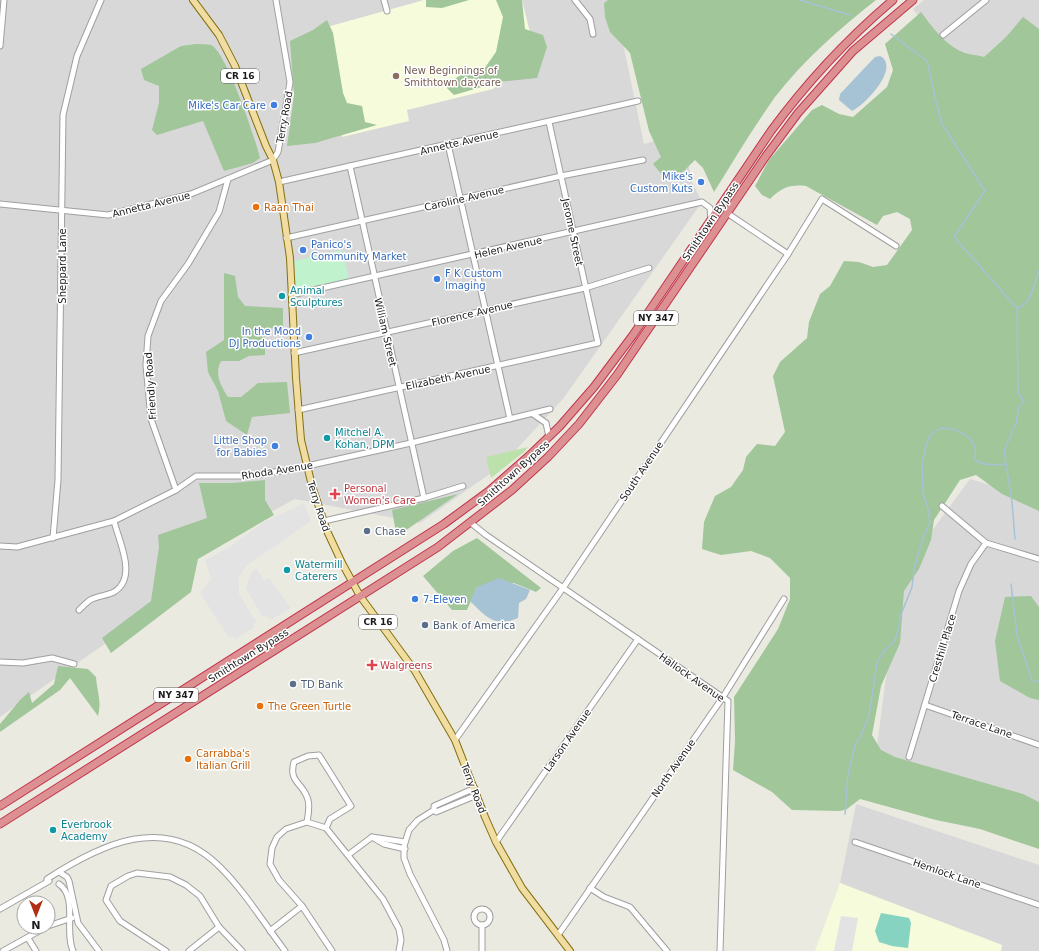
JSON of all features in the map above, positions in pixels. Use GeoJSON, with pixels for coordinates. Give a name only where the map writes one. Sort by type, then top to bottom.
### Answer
{"type":"FeatureCollection","features":[{"type":"Feature","properties":{"kind":"highway","name":"Smithtown Bypass"},"geometry":{"type":"LineString","coordinates":[[0,806],[352,583],[467,508],[500,482],[548,437],[575,409],[615,360],[771,131],[804,87],[840,47],[893,0]]}},
{"type":"Feature","properties":{"kind":"highway","name":"Smithtown Bypass"},"geometry":{"type":"LineString","coordinates":[[0,824],[438,547],[471,523],[531,474],[590,411],[621,370],[781,134],[816,91],[853,52],[913,0]]}},
{"type":"Feature","properties":{"kind":"main road","name":"CR 16"},"geometry":{"type":"LineString","coordinates":[[193,0],[219,35],[235,66],[266,146],[273,160]]}},
{"type":"Feature","properties":{"kind":"main road","name":"Terry Road"},"geometry":{"type":"LineString","coordinates":[[273,160],[279,182],[291,264],[294,353],[302,448],[306,466],[324,521],[352,583],[415,671],[455,740],[496,842],[522,888],[570,951]]}},
{"type":"Feature","properties":{"kind":"street"},"geometry":{"type":"LineString","coordinates":[[0,46],[4,0]]}},
{"type":"Feature","properties":{"kind":"street","name":"Sheppard Lane"},"geometry":{"type":"LineString","coordinates":[[53,538],[58,480],[63,115],[77,56],[101,0]]}},
{"type":"Feature","properties":{"kind":"street","name":"Terry Road"},"geometry":{"type":"LineString","coordinates":[[273,160],[278,152],[290,82],[276,0]]}},
{"type":"Feature","properties":{"kind":"street"},"geometry":{"type":"LineString","coordinates":[[384,0],[386,11]]}},
{"type":"Feature","properties":{"kind":"street"},"geometry":{"type":"LineString","coordinates":[[575,0],[590,19],[593,34]]}},
{"type":"Feature","properties":{"kind":"street"},"geometry":{"type":"LineString","coordinates":[[943,35],[986,0]]}},
{"type":"Feature","properties":{"kind":"street","name":"Annette Avenue"},"geometry":{"type":"LineString","coordinates":[[279,182],[638,101]]}},
{"type":"Feature","properties":{"kind":"street","name":"Jerome Street"},"geometry":{"type":"LineString","coordinates":[[549,122],[598,343]]}},
{"type":"Feature","properties":{"kind":"street"},"geometry":{"type":"LineString","coordinates":[[448,144],[510,419]]}},
{"type":"Feature","properties":{"kind":"street","name":"Annetta Avenue"},"geometry":{"type":"LineString","coordinates":[[0,204],[108,215],[191,194],[273,160]]}},
{"type":"Feature","properties":{"kind":"street","name":"Caroline Avenue"},"geometry":{"type":"LineString","coordinates":[[286,238],[461,200],[562,176],[643,160]]}},
{"type":"Feature","properties":{"kind":"street","name":"William Street"},"geometry":{"type":"LineString","coordinates":[[350,166],[424,498]]}},
{"type":"Feature","properties":{"kind":"street","name":"Friendly Road"},"geometry":{"type":"LineString","coordinates":[[176,490],[150,419],[146,364],[148,336],[161,301],[188,264],[219,212],[228,179]]}},
{"type":"Feature","properties":{"kind":"street","name":"South Avenue"},"geometry":{"type":"LineString","coordinates":[[455,740],[563,588],[788,254],[822,199],[896,246]]}},
{"type":"Feature","properties":{"kind":"street","name":"Helen Avenue"},"geometry":{"type":"LineString","coordinates":[[291,295],[702,202],[710,208],[711,220]]}},
{"type":"Feature","properties":{"kind":"street"},"geometry":{"type":"LineString","coordinates":[[727,213],[788,254]]}},
{"type":"Feature","properties":{"kind":"street","name":"Florence Avenue"},"geometry":{"type":"LineString","coordinates":[[294,353],[585,288],[649,268]]}},
{"type":"Feature","properties":{"kind":"street","name":"Elizabeth Avenue"},"geometry":{"type":"LineString","coordinates":[[298,410],[598,343]]}},
{"type":"Feature","properties":{"kind":"street","name":"Rhoda Avenue"},"geometry":{"type":"LineString","coordinates":[[0,546],[16,547],[114,521],[176,490],[196,476],[250,476],[306,466],[411,443],[550,409]]}},
{"type":"Feature","properties":{"kind":"street"},"geometry":{"type":"LineString","coordinates":[[533,414],[545,421],[548,428],[548,437]]}},
{"type":"Feature","properties":{"kind":"street"},"geometry":{"type":"LineString","coordinates":[[324,521],[424,498],[463,486]]}},
{"type":"Feature","properties":{"kind":"street"},"geometry":{"type":"LineString","coordinates":[[942,506],[986,543],[1039,559]]}},
{"type":"Feature","properties":{"kind":"street"},"geometry":{"type":"LineString","coordinates":[[78,610],[91,600],[115,592],[122,585],[125,577],[126,566],[114,521]]}},
{"type":"Feature","properties":{"kind":"street","name":"Hallock Avenue"},"geometry":{"type":"LineString","coordinates":[[471,523],[486,535],[728,701],[720,951]]}},
{"type":"Feature","properties":{"kind":"street","name":"Cresthill Place"},"geometry":{"type":"LineString","coordinates":[[909,757],[959,591],[971,564],[986,543]]}},
{"type":"Feature","properties":{"kind":"street","name":"North Avenue"},"geometry":{"type":"LineString","coordinates":[[558,935],[723,697],[784,599]]}},
{"type":"Feature","properties":{"kind":"street","name":"Larson Avenue"},"geometry":{"type":"LineString","coordinates":[[496,842],[638,639]]}},
{"type":"Feature","properties":{"kind":"street"},"geometry":{"type":"LineString","coordinates":[[0,662],[23,663],[52,658],[74,664]]}},
{"type":"Feature","properties":{"kind":"street","name":"Terrace Lane"},"geometry":{"type":"LineString","coordinates":[[925,705],[1039,745]]}},
{"type":"Feature","properties":{"kind":"street"},"geometry":{"type":"LineString","coordinates":[[307,822],[308,800],[292,776],[292,770],[294,762],[308,756],[319,755],[351,806],[330,819],[326,828]]}},
{"type":"Feature","properties":{"kind":"street"},"geometry":{"type":"LineString","coordinates":[[447,951],[444,940],[410,874],[404,858],[405,842],[409,830],[415,823],[434,810],[434,806],[475,788]]}},
{"type":"Feature","properties":{"kind":"street"},"geometry":{"type":"LineString","coordinates":[[434,810],[436,812],[477,795]]}},
{"type":"Feature","properties":{"kind":"street"},"geometry":{"type":"LineString","coordinates":[[332,951],[302,906],[279,880],[270,864],[272,848],[277,837],[286,829],[307,822],[326,828],[383,899],[399,929],[401,940],[399,951]]}},
{"type":"Feature","properties":{"kind":"street"},"geometry":{"type":"LineString","coordinates":[[348,855],[372,837],[405,842]]}},
{"type":"Feature","properties":{"kind":"street"},"geometry":{"type":"LineString","coordinates":[[372,837],[384,844],[405,849]]}},
{"type":"Feature","properties":{"kind":"street"},"geometry":{"type":"LineString","coordinates":[[0,909],[47,882],[73,864],[106,846],[130,839],[156,838],[181,843],[204,854],[220,867],[286,951]]}},
{"type":"Feature","properties":{"kind":"street","name":"Hemlock Lane"},"geometry":{"type":"LineString","coordinates":[[855,842],[1039,905]]}},
{"type":"Feature","properties":{"kind":"street"},"geometry":{"type":"LineString","coordinates":[[60,873],[58,882],[69,906]]}},
{"type":"Feature","properties":{"kind":"street"},"geometry":{"type":"LineString","coordinates":[[60,873],[67,877],[70,901],[69,942],[73,951]]}},
{"type":"Feature","properties":{"kind":"street"},"geometry":{"type":"LineString","coordinates":[[166,951],[120,921],[106,900],[110,886],[128,876],[138,873],[170,877],[186,885],[200,896],[219,927],[242,951]]}},
{"type":"Feature","properties":{"kind":"street"},"geometry":{"type":"LineString","coordinates":[[59,884],[69,893],[83,932],[99,951]]}},
{"type":"Feature","properties":{"kind":"street"},"geometry":{"type":"LineString","coordinates":[[590,888],[604,897],[630,907],[667,951]]}},
{"type":"Feature","properties":{"kind":"street"},"geometry":{"type":"LineString","coordinates":[[270,931],[302,906]]}},
{"type":"Feature","properties":{"kind":"street"},"geometry":{"type":"LineString","coordinates":[[56,923],[77,917]]}},
{"type":"Feature","properties":{"kind":"street"},"geometry":{"type":"LineString","coordinates":[[482,925],[482,951]]}},
{"type":"Feature","properties":{"kind":"street"},"geometry":{"type":"LineString","coordinates":[[189,951],[219,927]]}},
{"type":"Feature","properties":{"kind":"street"},"geometry":{"type":"LineString","coordinates":[[3,951],[33,935]]}},
{"type":"Feature","properties":{"kind":"street"},"geometry":{"type":"LineString","coordinates":[[28,938],[36,951]]}},
{"type":"Feature","properties":{"kind":"shaded area"},"geometry":{"type":"Polygon","coordinates":[[[0,0],[614,0],[644,144],[682,133],[692,182],[702,202],[563,399],[501,466],[420,523],[295,499],[188,557],[185,588],[0,717],[0,0]]]}},
{"type":"Feature","properties":{"kind":"shaded area"},"geometry":{"type":"Polygon","coordinates":[[[424,0],[522,0],[533,45],[525,67],[493,89],[407,110],[409,121],[342,137],[327,27],[424,0]]]}},
{"type":"Feature","properties":{"kind":"shaded area"},"geometry":{"type":"Polygon","coordinates":[[[924,0],[1039,0],[1039,35],[970,79],[913,9],[924,0]]]}},
{"type":"Feature","properties":{"kind":"shaded area"},"geometry":{"type":"Polygon","coordinates":[[[880,56],[885,61],[886,68],[884,77],[872,94],[852,111],[839,100],[840,94],[875,57],[880,56]]]}},
{"type":"Feature","properties":{"kind":"shaded area"},"geometry":{"type":"Polygon","coordinates":[[[342,250],[349,279],[296,290],[294,261],[342,250]]]}},
{"type":"Feature","properties":{"kind":"shaded area"},"geometry":{"type":"Polygon","coordinates":[[[970,479],[1039,500],[1039,820],[875,761],[894,616],[889,589],[970,479]]]}},
{"type":"Feature","properties":{"kind":"shaded area"},"geometry":{"type":"Polygon","coordinates":[[[304,503],[311,521],[246,566],[239,577],[239,594],[256,622],[253,624],[255,627],[235,639],[232,636],[229,638],[200,593],[211,579],[205,560],[231,546],[264,522],[304,503]]]}},
{"type":"Feature","properties":{"kind":"shaded area"},"geometry":{"type":"Polygon","coordinates":[[[256,568],[264,580],[269,578],[291,608],[271,620],[266,615],[263,617],[246,589],[250,575],[256,568]]]}},
{"type":"Feature","properties":{"kind":"shaded area"},"geometry":{"type":"Polygon","coordinates":[[[499,578],[530,590],[526,599],[519,603],[518,618],[510,621],[503,622],[491,619],[470,601],[477,587],[499,578]]]}},
{"type":"Feature","properties":{"kind":"shaded area"},"geometry":{"type":"Polygon","coordinates":[[[856,804],[1039,865],[1039,951],[1001,951],[1002,945],[840,883],[856,804]]]}},
{"type":"Feature","properties":{"kind":"shaded area"},"geometry":{"type":"Polygon","coordinates":[[[840,883],[1002,945],[1001,951],[815,951],[840,883]]]}},
{"type":"Feature","properties":{"kind":"shaded area"},"geometry":{"type":"Polygon","coordinates":[[[881,913],[909,918],[911,923],[908,948],[892,946],[879,942],[875,931],[881,913]]]}},
{"type":"Feature","properties":{"kind":"shaded area"},"geometry":{"type":"Polygon","coordinates":[[[841,916],[858,918],[852,951],[834,951],[841,916]]]}},
{"type":"Feature","properties":{"kind":"green space"},"geometry":{"type":"Polygon","coordinates":[[[426,0],[469,0],[442,8],[426,7],[426,0]]]}},
{"type":"Feature","properties":{"kind":"green space"},"geometry":{"type":"Polygon","coordinates":[[[496,0],[522,0],[525,29],[543,35],[547,47],[537,78],[499,82],[454,95],[447,88],[450,84],[463,74],[484,69],[496,52],[503,17],[496,0]]]}},
{"type":"Feature","properties":{"kind":"green space"},"geometry":{"type":"Polygon","coordinates":[[[608,0],[876,0],[822,46],[775,97],[714,192],[703,168],[695,160],[678,177],[663,176],[653,164],[661,157],[649,131],[630,53],[610,32],[605,17],[604,3],[608,0]]]}},
{"type":"Feature","properties":{"kind":"green space"},"geometry":{"type":"Polygon","coordinates":[[[921,12],[940,36],[952,46],[965,53],[984,57],[1006,37],[1023,17],[1039,29],[1039,511],[1002,494],[976,475],[960,480],[934,520],[931,540],[919,569],[904,591],[900,643],[881,686],[872,735],[881,750],[895,757],[1023,794],[1039,802],[1039,849],[980,829],[936,820],[860,799],[847,809],[840,811],[792,810],[772,792],[733,770],[735,741],[734,697],[778,629],[790,599],[790,578],[770,558],[751,551],[721,555],[702,549],[704,522],[715,496],[731,487],[743,470],[746,457],[757,444],[775,446],[785,432],[773,376],[780,362],[807,338],[809,322],[820,294],[830,286],[844,261],[859,262],[873,267],[887,265],[912,230],[910,219],[897,212],[883,216],[877,225],[806,186],[790,186],[778,192],[770,199],[762,195],[755,186],[769,160],[812,110],[822,105],[839,114],[853,117],[887,87],[893,70],[885,44],[921,12]]]}},
{"type":"Feature","properties":{"kind":"green space"},"geometry":{"type":"Polygon","coordinates":[[[327,20],[333,33],[343,93],[347,103],[362,106],[365,122],[377,125],[315,143],[287,146],[294,96],[290,41],[313,30],[327,20]]]}},
{"type":"Feature","properties":{"kind":"green space"},"geometry":{"type":"Polygon","coordinates":[[[196,44],[211,45],[217,51],[232,79],[247,116],[260,158],[253,163],[224,171],[203,121],[157,135],[152,130],[159,103],[159,86],[144,80],[141,69],[181,46],[196,44]]]}},
{"type":"Feature","properties":{"kind":"green space"},"geometry":{"type":"Polygon","coordinates":[[[224,273],[235,276],[238,297],[245,306],[283,308],[283,326],[265,329],[265,355],[249,356],[239,361],[221,361],[219,366],[219,380],[228,397],[241,397],[258,383],[287,382],[290,413],[252,417],[247,435],[226,421],[218,391],[208,372],[206,352],[224,340],[224,273]]]}},
{"type":"Feature","properties":{"kind":"green space"},"geometry":{"type":"Polygon","coordinates":[[[528,447],[524,452],[491,478],[486,457],[528,447]]]}},
{"type":"Feature","properties":{"kind":"green space"},"geometry":{"type":"Polygon","coordinates":[[[265,480],[265,500],[274,515],[198,559],[191,592],[111,653],[102,638],[151,601],[159,547],[158,535],[207,518],[199,483],[233,483],[265,480]]]}},
{"type":"Feature","properties":{"kind":"green space"},"geometry":{"type":"Polygon","coordinates":[[[458,494],[402,533],[400,533],[395,527],[392,510],[458,494]]]}},
{"type":"Feature","properties":{"kind":"green space"},"geometry":{"type":"Polygon","coordinates":[[[477,538],[541,588],[536,592],[514,583],[477,587],[467,610],[452,610],[423,576],[453,551],[477,538]]]}},
{"type":"Feature","properties":{"kind":"green space"},"geometry":{"type":"Polygon","coordinates":[[[1031,596],[1039,607],[1039,700],[1030,698],[1000,681],[995,641],[1005,597],[1031,596]]]}},
{"type":"Feature","properties":{"kind":"green space"},"geometry":{"type":"Polygon","coordinates":[[[58,666],[88,669],[96,677],[99,701],[98,716],[70,678],[60,690],[0,732],[0,724],[21,699],[29,692],[32,703],[54,684],[58,666]]]}},
{"type":"Feature","properties":{"kind":"waterway"},"geometry":{"type":"LineString","coordinates":[[800,0],[850,15]]}},
{"type":"Feature","properties":{"kind":"waterway"},"geometry":{"type":"LineString","coordinates":[[891,34],[927,61],[941,122],[985,191],[954,237],[1017,308],[1018,392],[1024,402],[1019,406],[1016,423],[1004,451],[1012,502],[1015,539]]}},
{"type":"Feature","properties":{"kind":"waterway"},"geometry":{"type":"LineString","coordinates":[[1017,308],[1022,306],[1032,293],[1039,270]]}},
{"type":"Feature","properties":{"kind":"waterway"},"geometry":{"type":"LineString","coordinates":[[845,814],[848,774],[856,742],[860,738],[869,716],[877,663],[883,652],[895,640],[900,617],[912,587],[914,570],[923,538],[930,522],[928,508],[923,493],[922,462],[929,436],[940,428],[955,430],[970,438],[973,442],[975,449],[975,460],[986,464],[1006,464]]}},
{"type":"Feature","properties":{"kind":"waterway"},"geometry":{"type":"LineString","coordinates":[[1011,584],[1017,635],[1032,680],[1039,682]]}},
{"type":"Feature","properties":{"kind":"place","name":"New Beginnings of Smithtown daycare"},"geometry":{"type":"Point","coordinates":[396,76]}},
{"type":"Feature","properties":{"kind":"place","name":"Mike's Car Care"},"geometry":{"type":"Point","coordinates":[274,105]}},
{"type":"Feature","properties":{"kind":"place","name":"Mike's Custom Kuts"},"geometry":{"type":"Point","coordinates":[701,182]}},
{"type":"Feature","properties":{"kind":"place","name":"Raan Thai"},"geometry":{"type":"Point","coordinates":[256,207]}},
{"type":"Feature","properties":{"kind":"place","name":"Panico's Community Market"},"geometry":{"type":"Point","coordinates":[303,250]}},
{"type":"Feature","properties":{"kind":"place","name":"F K Custom Imaging"},"geometry":{"type":"Point","coordinates":[437,279]}},
{"type":"Feature","properties":{"kind":"place","name":"Animal Sculptures"},"geometry":{"type":"Point","coordinates":[282,296]}},
{"type":"Feature","properties":{"kind":"place","name":"In the Mood DJ Productions"},"geometry":{"type":"Point","coordinates":[309,337]}},
{"type":"Feature","properties":{"kind":"place","name":"Mitchel A. Kohan, DPM"},"geometry":{"type":"Point","coordinates":[327,438]}},
{"type":"Feature","properties":{"kind":"place","name":"Little Shop for Babies"},"geometry":{"type":"Point","coordinates":[275,446]}},
{"type":"Feature","properties":{"kind":"place","name":"Personal Women's Care"},"geometry":{"type":"Point","coordinates":[335,494]}},
{"type":"Feature","properties":{"kind":"place","name":"Chase"},"geometry":{"type":"Point","coordinates":[367,531]}},
{"type":"Feature","properties":{"kind":"place","name":"Watermill Caterers"},"geometry":{"type":"Point","coordinates":[287,570]}},
{"type":"Feature","properties":{"kind":"place","name":"7-Eleven"},"geometry":{"type":"Point","coordinates":[415,599]}},
{"type":"Feature","properties":{"kind":"place","name":"Bank of America"},"geometry":{"type":"Point","coordinates":[425,625]}},
{"type":"Feature","properties":{"kind":"place","name":"Walgreens"},"geometry":{"type":"Point","coordinates":[372,665]}},
{"type":"Feature","properties":{"kind":"place","name":"TD Bank"},"geometry":{"type":"Point","coordinates":[293,684]}},
{"type":"Feature","properties":{"kind":"place","name":"The Green Turtle"},"geometry":{"type":"Point","coordinates":[260,706]}},
{"type":"Feature","properties":{"kind":"place","name":"Carrabba's Italian Grill"},"geometry":{"type":"Point","coordinates":[188,759]}},
{"type":"Feature","properties":{"kind":"place","name":"Everbrook Academy"},"geometry":{"type":"Point","coordinates":[53,830]}}]}
